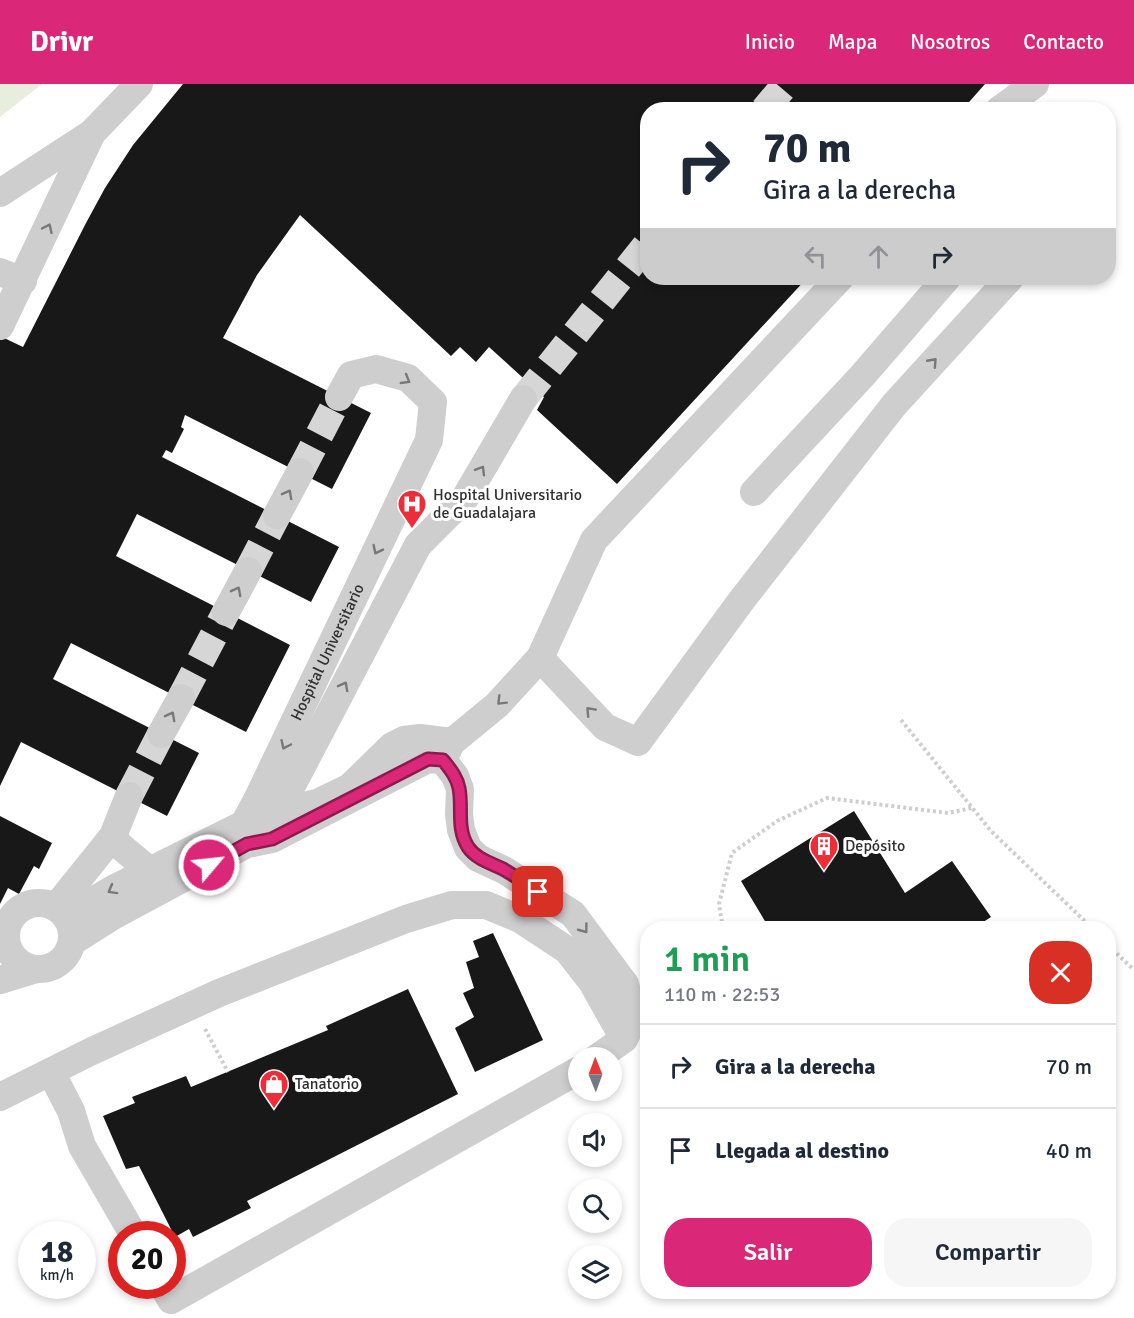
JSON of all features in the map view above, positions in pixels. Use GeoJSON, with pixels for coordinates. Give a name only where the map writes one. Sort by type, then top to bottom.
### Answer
{"type":"FeatureCollection","features":[{"type":"Feature","properties":{"kind":"street"},"geometry":{"type":"LineString","coordinates":[[0,194],[92,133],[139,84]]}},
{"type":"Feature","properties":{"kind":"street"},"geometry":{"type":"LineString","coordinates":[[1010,102],[1035,84]]}},
{"type":"Feature","properties":{"kind":"street"},"geometry":{"type":"LineString","coordinates":[[0,326],[12,276],[92,133]]}},
{"type":"Feature","properties":{"kind":"street"},"geometry":{"type":"LineString","coordinates":[[65,922],[114,889],[150,871],[246,834],[272,839],[448,751],[497,705],[540,658],[594,540],[833,285]]}},
{"type":"Feature","properties":{"kind":"street"},"geometry":{"type":"LineString","coordinates":[[753,492],[862,376],[941,285]]}},
{"type":"Feature","properties":{"kind":"street"},"geometry":{"type":"LineString","coordinates":[[540,658],[605,727],[638,742],[741,601],[894,405],[1004,285]]}},
{"type":"Feature","properties":{"kind":"street","name":"Hospital Universitario"},"geometry":{"type":"LineString","coordinates":[[246,834],[279,758],[429,440],[433,402],[408,378],[376,369],[351,375],[339,397]]}},
{"type":"Feature","properties":{"kind":"street"},"geometry":{"type":"LineString","coordinates":[[862,376],[894,405]]}},
{"type":"Feature","properties":{"kind":"street"},"geometry":{"type":"LineString","coordinates":[[278,812],[418,545],[465,498],[523,399]]}},
{"type":"Feature","properties":{"kind":"street"},"geometry":{"type":"LineString","coordinates":[[277,515],[300,472]]}},
{"type":"Feature","properties":{"kind":"street"},"geometry":{"type":"LineString","coordinates":[[226,612],[248,571]]}},
{"type":"Feature","properties":{"kind":"street"},"geometry":{"type":"LineString","coordinates":[[161,734],[181,698]]}},
{"type":"Feature","properties":{"kind":"street"},"geometry":{"type":"LineString","coordinates":[[36,969],[19,962],[12,954],[4,929],[12,918],[27,905],[37,903],[65,922],[113,916],[278,812],[317,803],[350,787],[392,746],[404,740],[420,738],[448,751],[460,789],[461,830],[468,848],[478,858],[504,870],[573,914],[625,984],[634,1020],[624,1039],[613,1047]]}},
{"type":"Feature","properties":{"kind":"street"},"geometry":{"type":"LineString","coordinates":[[0,981],[55,965],[69,951],[65,922],[113,836],[129,796]]}},
{"type":"Feature","properties":{"kind":"street"},"geometry":{"type":"LineString","coordinates":[[113,836],[119,845],[150,871]]}},
{"type":"Feature","properties":{"kind":"street"},"geometry":{"type":"LineString","coordinates":[[0,1097],[219,993],[406,919],[452,905],[486,905],[520,919],[567,950],[592,982],[624,1039]]}},
{"type":"Feature","properties":{"kind":"street"},"geometry":{"type":"LineString","coordinates":[[51,1072],[71,1111],[82,1146],[125,1221]]}},
{"type":"Feature","properties":{"kind":"street"},"geometry":{"type":"LineString","coordinates":[[186,1292],[568,1076]]}},
{"type":"Feature","properties":{"kind":"path"},"geometry":{"type":"LineString","coordinates":[[901,720],[992,831],[1085,921]]}},
{"type":"Feature","properties":{"kind":"path"},"geometry":{"type":"LineString","coordinates":[[722,921],[719,904],[732,853],[777,821],[827,798],[948,813],[972,808]]}},
{"type":"Feature","properties":{"kind":"path"},"geometry":{"type":"LineString","coordinates":[[1116,953],[1134,970]]}},
{"type":"Feature","properties":{"kind":"green space"},"geometry":{"type":"Polygon","coordinates":[[[0,84],[42,84],[0,117],[0,84]]]}},
{"type":"Feature","properties":{"kind":"building"},"geometry":{"type":"Polygon","coordinates":[[[183,84],[985,84],[969,102],[640,102],[640,285],[801,285],[617,484],[537,410],[544,397],[489,347],[476,362],[460,347],[451,356],[300,215],[257,275],[223,338],[371,413],[332,489],[185,415],[181,427],[184,429],[172,453],[166,450],[162,457],[339,547],[311,602],[137,514],[116,556],[290,645],[246,732],[71,643],[53,679],[199,753],[167,816],[21,742],[0,786],[0,336],[23,347],[105,188],[133,145],[183,84]]]}},
{"type":"Feature","properties":{"kind":"building","name":"Depósito"},"geometry":{"type":"Polygon","coordinates":[[[854,811],[905,893],[952,861],[991,917],[985,921],[765,921],[741,881],[854,811]]]}},
{"type":"Feature","properties":{"kind":"building"},"geometry":{"type":"Polygon","coordinates":[[[0,816],[52,843],[39,869],[34,866],[19,894],[8,888],[0,904],[0,816]]]}},
{"type":"Feature","properties":{"kind":"building"},"geometry":{"type":"Polygon","coordinates":[[[493,933],[543,1040],[475,1072],[455,1028],[474,1017],[463,993],[474,988],[466,962],[479,957],[473,941],[493,933]]]}},
{"type":"Feature","properties":{"kind":"building","name":"Tanatorio"},"geometry":{"type":"Polygon","coordinates":[[[408,989],[458,1094],[247,1201],[251,1208],[193,1237],[189,1229],[186,1231],[186,1221],[167,1221],[139,1166],[126,1169],[103,1116],[135,1103],[132,1097],[186,1076],[191,1087],[328,1030],[326,1026],[408,989]]]}},
{"type":"Feature","properties":{"kind":"tunnel"},"geometry":{"type":"LineString","coordinates":[[771,102],[786,84]]}},
{"type":"Feature","properties":{"kind":"tunnel"},"geometry":{"type":"LineString","coordinates":[[523,399],[640,253]]}},
{"type":"Feature","properties":{"kind":"tunnel"},"geometry":{"type":"LineString","coordinates":[[300,472],[339,397]]}},
{"type":"Feature","properties":{"kind":"tunnel"},"geometry":{"type":"LineString","coordinates":[[248,571],[277,515]]}},
{"type":"Feature","properties":{"kind":"tunnel"},"geometry":{"type":"LineString","coordinates":[[181,698],[226,612]]}},
{"type":"Feature","properties":{"kind":"tunnel"},"geometry":{"type":"LineString","coordinates":[[129,796],[161,734]]}},
{"type":"Feature","properties":{"kind":"place","name":"Hospital Universitario de Guadalajara"},"geometry":{"type":"Point","coordinates":[412,530]}},
{"type":"Feature","properties":{"kind":"place","name":"Depósito"},"geometry":{"type":"Point","coordinates":[824,872]}},
{"type":"Feature","properties":{"kind":"place","name":"Tanatorio"},"geometry":{"type":"Point","coordinates":[274,1110]}},
{"type":"Feature","properties":{"kind":"route"},"geometry":{"type":"LineString","coordinates":[[209,865],[247,844],[272,839],[428,759],[443,760],[455,776],[460,789],[461,830],[468,848],[478,858],[504,870],[538,892]]}}]}
